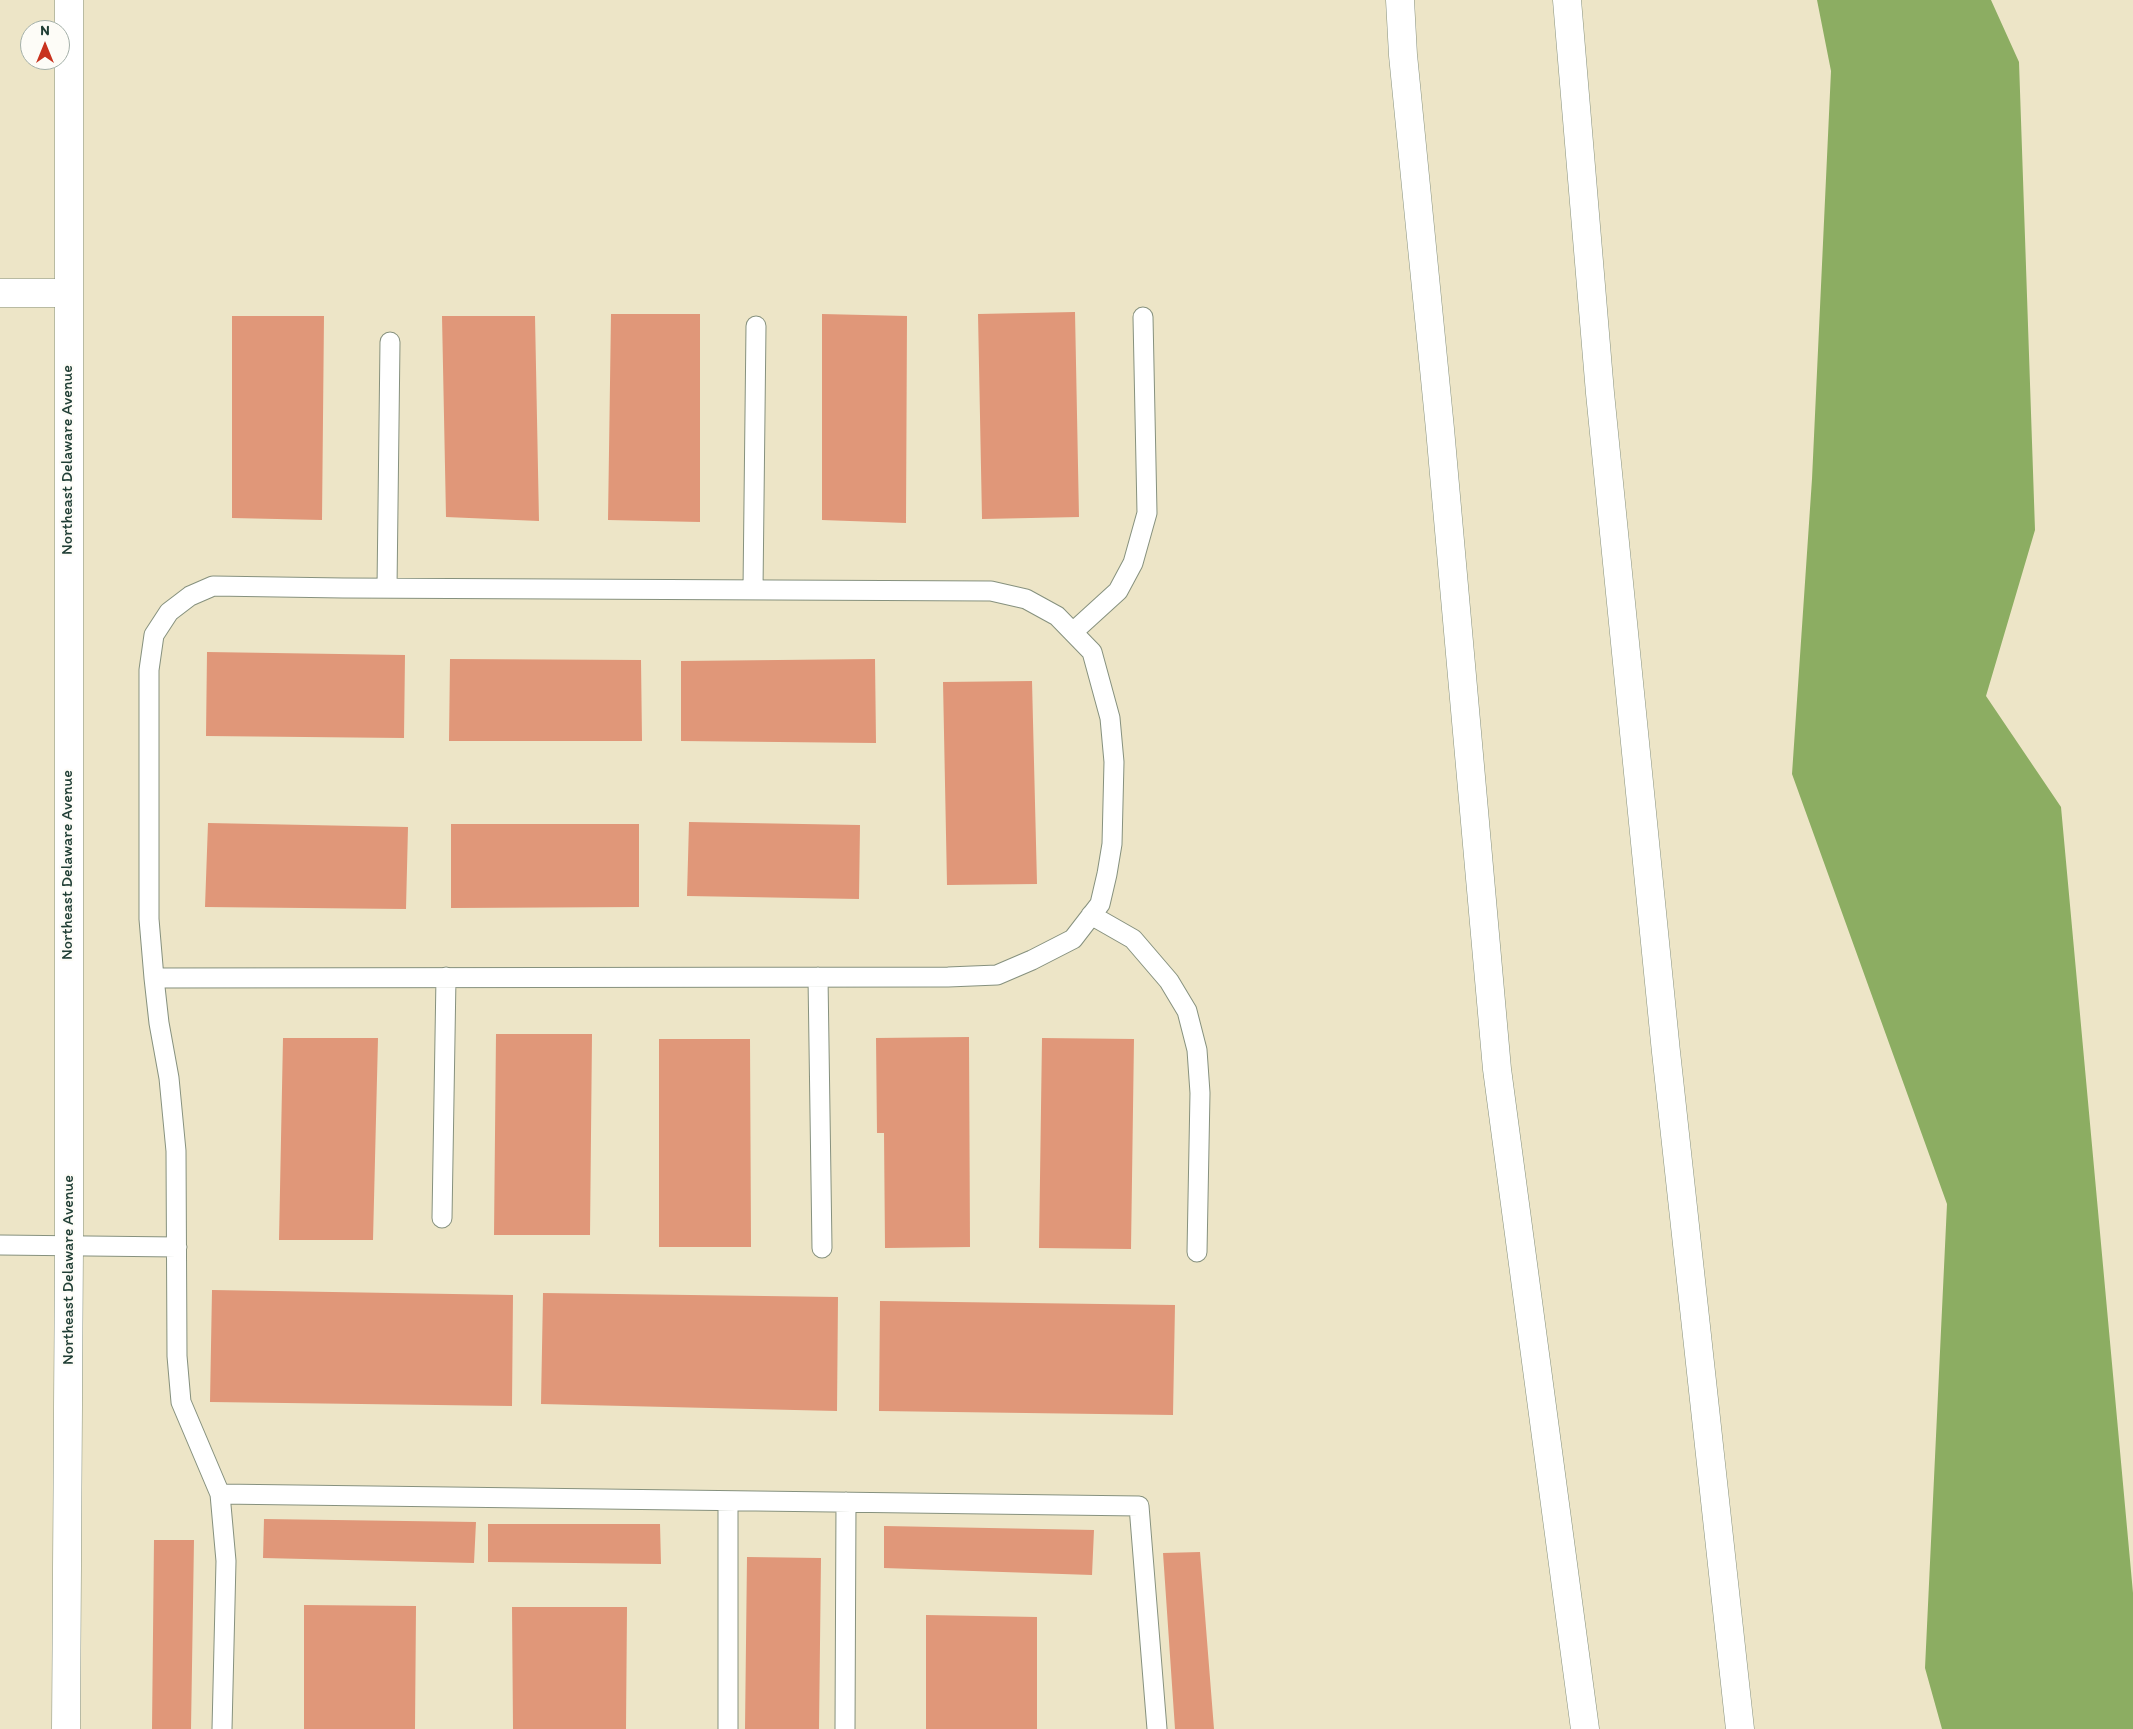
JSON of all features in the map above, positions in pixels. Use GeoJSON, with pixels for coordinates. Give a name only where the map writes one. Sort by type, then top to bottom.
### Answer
{"type":"FeatureCollection","features":[{"type":"Feature","properties":{"kind":"main road","name":"Northeast Delaware Avenue"},"geometry":{"type":"LineString","coordinates":[[66,1729],[69,1246],[69,0]]}},
{"type":"Feature","properties":{"kind":"main road"},"geometry":{"type":"LineString","coordinates":[[1400,0],[1497,1069],[1585,1729]]}},
{"type":"Feature","properties":{"kind":"main road"},"geometry":{"type":"LineString","coordinates":[[1567,0],[1601,403],[1666,1052],[1740,1729]]}},
{"type":"Feature","properties":{"kind":"main road"},"geometry":{"type":"LineString","coordinates":[[0,293],[68,292]]}},
{"type":"Feature","properties":{"kind":"main road"},"geometry":{"type":"LineString","coordinates":[[1574,1729],[1582,1701]]}},
{"type":"Feature","properties":{"kind":"lane"},"geometry":{"type":"LineString","coordinates":[[1074,632],[1118,591],[1133,563],[1147,513],[1143,317]]}},
{"type":"Feature","properties":{"kind":"lane"},"geometry":{"type":"LineString","coordinates":[[753,589],[756,326]]}},
{"type":"Feature","properties":{"kind":"lane"},"geometry":{"type":"LineString","coordinates":[[387,588],[390,342]]}},
{"type":"Feature","properties":{"kind":"lane"},"geometry":{"type":"LineString","coordinates":[[154,978],[998,975],[1032,960],[1072,938],[1100,904],[1108,874],[1112,835],[1114,762],[1110,718],[1092,652],[1057,616],[1026,599],[991,591],[213,586],[190,596],[169,612],[154,635],[149,670],[149,919],[154,978],[169,1078],[176,1151],[177,1356],[181,1402],[220,1494],[226,1561],[222,1729]]}},
{"type":"Feature","properties":{"kind":"lane"},"geometry":{"type":"LineString","coordinates":[[1091,915],[1133,938],[1170,982],[1187,1011],[1196,1050],[1200,1093],[1198,1252]]}},
{"type":"Feature","properties":{"kind":"lane"},"geometry":{"type":"LineString","coordinates":[[818,976],[822,1248]]}},
{"type":"Feature","properties":{"kind":"lane"},"geometry":{"type":"LineString","coordinates":[[442,1218],[446,977]]}},
{"type":"Feature","properties":{"kind":"lane"},"geometry":{"type":"LineString","coordinates":[[0,1245],[177,1247]]}},
{"type":"Feature","properties":{"kind":"lane"},"geometry":{"type":"LineString","coordinates":[[220,1494],[1139,1506],[1156,1729]]}},
{"type":"Feature","properties":{"kind":"lane"},"geometry":{"type":"LineString","coordinates":[[728,1501],[728,1729]]}},
{"type":"Feature","properties":{"kind":"lane"},"geometry":{"type":"LineString","coordinates":[[845,1729],[846,1502]]}},
{"type":"Feature","properties":{"kind":"green space"},"geometry":{"type":"Polygon","coordinates":[[[1817,0],[1991,0],[2019,62],[2035,530],[1986,696],[2061,807],[2133,1593],[2133,1729],[1942,1729],[1925,1668],[1947,1204],[1792,774],[1812,479],[1831,71],[1817,0]]]}},
{"type":"Feature","properties":{"kind":"building"},"geometry":{"type":"Polygon","coordinates":[[[1075,312],[1079,517],[982,519],[978,314],[1075,312]]]}},
{"type":"Feature","properties":{"kind":"building"},"geometry":{"type":"Polygon","coordinates":[[[611,314],[700,314],[700,522],[608,520],[611,314]]]}},
{"type":"Feature","properties":{"kind":"building"},"geometry":{"type":"Polygon","coordinates":[[[822,314],[907,316],[906,523],[822,520],[822,314]]]}},
{"type":"Feature","properties":{"kind":"building"},"geometry":{"type":"Polygon","coordinates":[[[232,316],[324,316],[322,520],[232,518],[232,316]]]}},
{"type":"Feature","properties":{"kind":"building"},"geometry":{"type":"Polygon","coordinates":[[[442,316],[535,316],[539,521],[446,517],[442,316]]]}},
{"type":"Feature","properties":{"kind":"building"},"geometry":{"type":"Polygon","coordinates":[[[207,652],[405,655],[404,738],[206,736],[207,652]]]}},
{"type":"Feature","properties":{"kind":"building"},"geometry":{"type":"Polygon","coordinates":[[[450,659],[641,660],[642,741],[449,741],[450,659]]]}},
{"type":"Feature","properties":{"kind":"building"},"geometry":{"type":"Polygon","coordinates":[[[875,659],[876,743],[681,741],[681,661],[875,659]]]}},
{"type":"Feature","properties":{"kind":"building"},"geometry":{"type":"Polygon","coordinates":[[[1032,681],[1037,884],[947,885],[943,682],[1032,681]]]}},
{"type":"Feature","properties":{"kind":"building"},"geometry":{"type":"Polygon","coordinates":[[[689,822],[860,825],[859,899],[687,896],[689,822]]]}},
{"type":"Feature","properties":{"kind":"building"},"geometry":{"type":"Polygon","coordinates":[[[208,823],[408,827],[406,909],[205,907],[208,823]]]}},
{"type":"Feature","properties":{"kind":"building"},"geometry":{"type":"Polygon","coordinates":[[[451,824],[639,824],[639,907],[451,908],[451,824]]]}},
{"type":"Feature","properties":{"kind":"building"},"geometry":{"type":"Polygon","coordinates":[[[496,1034],[592,1034],[590,1235],[494,1235],[496,1034]]]}},
{"type":"Feature","properties":{"kind":"building"},"geometry":{"type":"Polygon","coordinates":[[[969,1037],[970,1247],[885,1248],[884,1133],[877,1133],[876,1038],[969,1037]]]}},
{"type":"Feature","properties":{"kind":"building"},"geometry":{"type":"Polygon","coordinates":[[[283,1038],[378,1038],[373,1240],[279,1240],[283,1038]]]}},
{"type":"Feature","properties":{"kind":"building"},"geometry":{"type":"Polygon","coordinates":[[[1042,1038],[1134,1039],[1131,1249],[1039,1248],[1042,1038]]]}},
{"type":"Feature","properties":{"kind":"building"},"geometry":{"type":"Polygon","coordinates":[[[659,1039],[750,1039],[751,1247],[659,1247],[659,1039]]]}},
{"type":"Feature","properties":{"kind":"building"},"geometry":{"type":"Polygon","coordinates":[[[212,1290],[513,1295],[512,1406],[210,1402],[212,1290]]]}},
{"type":"Feature","properties":{"kind":"building"},"geometry":{"type":"Polygon","coordinates":[[[543,1293],[838,1297],[837,1411],[541,1404],[543,1293]]]}},
{"type":"Feature","properties":{"kind":"building"},"geometry":{"type":"Polygon","coordinates":[[[880,1301],[1175,1305],[1173,1415],[879,1411],[880,1301]]]}},
{"type":"Feature","properties":{"kind":"building"},"geometry":{"type":"Polygon","coordinates":[[[264,1519],[476,1522],[474,1563],[263,1558],[264,1519]]]}},
{"type":"Feature","properties":{"kind":"building"},"geometry":{"type":"Polygon","coordinates":[[[488,1524],[660,1524],[661,1564],[488,1562],[488,1524]]]}},
{"type":"Feature","properties":{"kind":"building"},"geometry":{"type":"Polygon","coordinates":[[[884,1526],[1094,1530],[1092,1575],[884,1568],[884,1526]]]}},
{"type":"Feature","properties":{"kind":"building"},"geometry":{"type":"Polygon","coordinates":[[[154,1540],[194,1540],[191,1729],[152,1729],[154,1540]]]}},
{"type":"Feature","properties":{"kind":"building"},"geometry":{"type":"Polygon","coordinates":[[[1200,1552],[1214,1729],[1175,1729],[1163,1553],[1200,1552]]]}},
{"type":"Feature","properties":{"kind":"building"},"geometry":{"type":"Polygon","coordinates":[[[747,1557],[821,1558],[819,1729],[745,1729],[747,1557]]]}},
{"type":"Feature","properties":{"kind":"building"},"geometry":{"type":"Polygon","coordinates":[[[304,1605],[416,1606],[415,1729],[304,1729],[304,1605]]]}},
{"type":"Feature","properties":{"kind":"building"},"geometry":{"type":"Polygon","coordinates":[[[512,1607],[627,1607],[626,1729],[513,1729],[512,1607]]]}},
{"type":"Feature","properties":{"kind":"building"},"geometry":{"type":"Polygon","coordinates":[[[926,1615],[1037,1617],[1037,1729],[926,1729],[926,1615]]]}}]}
